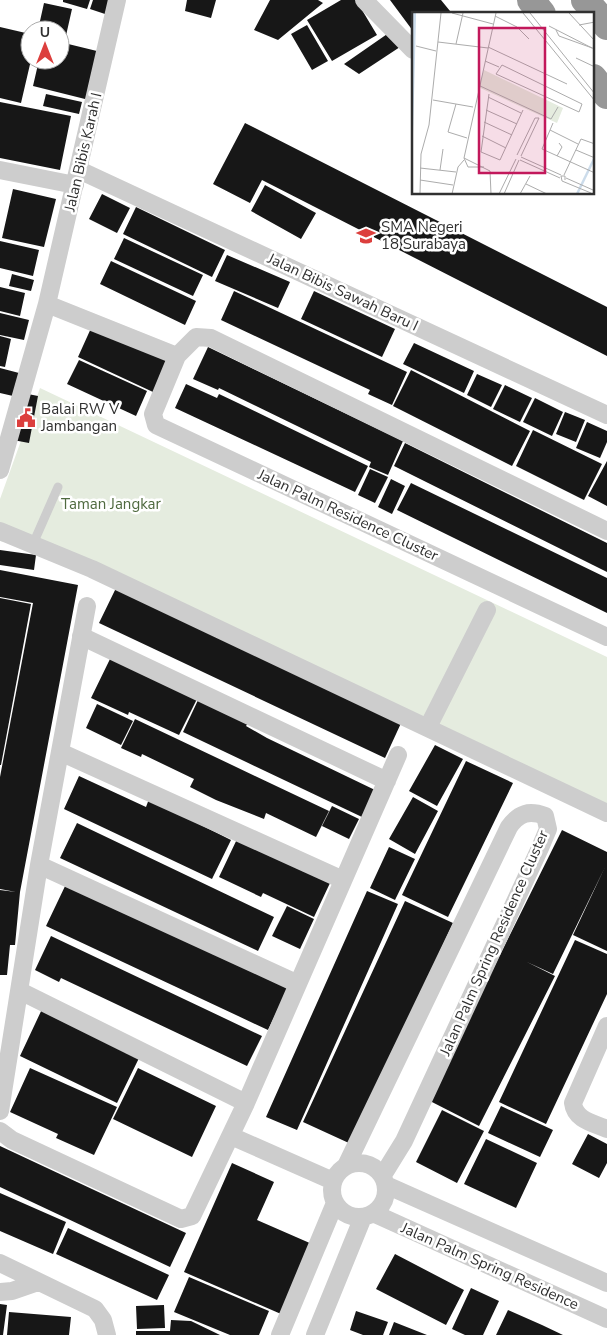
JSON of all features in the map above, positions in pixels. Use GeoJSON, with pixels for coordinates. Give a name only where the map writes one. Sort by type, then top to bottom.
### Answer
{"type":"FeatureCollection","features":[{"type":"Feature","properties":{"kind":"highway"},"geometry":{"type":"LineString","coordinates":[[531,0],[540,12]]}},
{"type":"Feature","properties":{"kind":"highway"},"geometry":{"type":"LineString","coordinates":[[586,0],[607,26]]}},
{"type":"Feature","properties":{"kind":"highway"},"geometry":{"type":"LineString","coordinates":[[594,79],[607,95]]}},
{"type":"Feature","properties":{"kind":"street","name":"Jalan Bibis Karah I"},"geometry":{"type":"LineString","coordinates":[[0,470],[47,304],[117,0]]}},
{"type":"Feature","properties":{"kind":"street"},"geometry":{"type":"LineString","coordinates":[[364,0],[412,49]]}},
{"type":"Feature","properties":{"kind":"street","name":"Jalan Bibis Sawah Baru I"},"geometry":{"type":"LineString","coordinates":[[0,170],[77,178],[607,415]]}},
{"type":"Feature","properties":{"kind":"street"},"geometry":{"type":"LineString","coordinates":[[47,304],[178,356]]}},
{"type":"Feature","properties":{"kind":"street","name":"Jalan Palm Residence Cluster"},"geometry":{"type":"LineString","coordinates":[[607,531],[211,338],[196,337],[178,356],[153,414],[156,424],[607,638]]}},
{"type":"Feature","properties":{"kind":"street"},"geometry":{"type":"LineString","coordinates":[[0,531],[92,569],[607,812]]}},
{"type":"Feature","properties":{"kind":"street"},"geometry":{"type":"LineString","coordinates":[[0,1111],[39,865],[86,606]]}},
{"type":"Feature","properties":{"kind":"street"},"geometry":{"type":"LineString","coordinates":[[428,728],[487,610]]}},
{"type":"Feature","properties":{"kind":"street"},"geometry":{"type":"LineString","coordinates":[[81,636],[387,781]]}},
{"type":"Feature","properties":{"kind":"street"},"geometry":{"type":"LineString","coordinates":[[60,752],[343,880]]}},
{"type":"Feature","properties":{"kind":"street"},"geometry":{"type":"LineString","coordinates":[[0,1131],[12,1140],[181,1219],[189,1218],[194,1213],[246,1103],[296,983],[398,755]]}},
{"type":"Feature","properties":{"kind":"street","name":"Jalan Palm Spring Residence Cluster"},"geometry":{"type":"LineString","coordinates":[[346,1166],[509,827],[515,819],[525,813],[533,812],[545,816],[548,829],[540,848],[385,1180]]}},
{"type":"Feature","properties":{"kind":"street"},"geometry":{"type":"LineString","coordinates":[[39,865],[296,983]]}},
{"type":"Feature","properties":{"kind":"street"},"geometry":{"type":"LineString","coordinates":[[20,991],[246,1103]]}},
{"type":"Feature","properties":{"kind":"street"},"geometry":{"type":"LineString","coordinates":[[607,1026],[573,1103],[574,1110],[580,1117],[607,1129]]}},
{"type":"Feature","properties":{"kind":"street"},"geometry":{"type":"LineString","coordinates":[[231,1136],[333,1181]]}},
{"type":"Feature","properties":{"kind":"street"},"geometry":{"type":"LineString","coordinates":[[368,1215],[347,1214],[335,1203],[332,1192],[333,1181],[338,1172],[356,1162],[366,1163],[376,1168],[385,1180],[607,1283]]}},
{"type":"Feature","properties":{"kind":"street"},"geometry":{"type":"LineString","coordinates":[[315,1335],[368,1215],[382,1206],[386,1196],[385,1180]]}},
{"type":"Feature","properties":{"kind":"street"},"geometry":{"type":"LineString","coordinates":[[280,1335],[335,1203]]}},
{"type":"Feature","properties":{"kind":"street","name":"Jalan Palm Spring Residence"},"geometry":{"type":"LineString","coordinates":[[368,1215],[607,1319]]}},
{"type":"Feature","properties":{"kind":"street"},"geometry":{"type":"LineString","coordinates":[[0,1263],[95,1309],[103,1320],[106,1335]]}},
{"type":"Feature","properties":{"kind":"street"},"geometry":{"type":"LineString","coordinates":[[0,1292],[12,1291],[38,1282]]}},
{"type":"Feature","properties":{"kind":"lane"},"geometry":{"type":"LineString","coordinates":[[33,544],[58,487]]}},
{"type":"Feature","properties":{"kind":"green space","name":"Taman Jangkar"},"geometry":{"type":"Polygon","coordinates":[[[40,388],[607,657],[607,821],[27,547],[0,541],[0,499],[40,388]]]}},
{"type":"Feature","properties":{"kind":"building"},"geometry":{"type":"Polygon","coordinates":[[[63,0],[90,0],[87,9],[63,2],[63,0]]]}},
{"type":"Feature","properties":{"kind":"building"},"geometry":{"type":"Polygon","coordinates":[[[93,0],[110,0],[105,14],[90,9],[93,0]]]}},
{"type":"Feature","properties":{"kind":"building"},"geometry":{"type":"Polygon","coordinates":[[[187,0],[216,0],[211,18],[185,11],[187,0]]]}},
{"type":"Feature","properties":{"kind":"building"},"geometry":{"type":"Polygon","coordinates":[[[270,0],[318,0],[323,3],[278,40],[254,30],[270,0]]]}},
{"type":"Feature","properties":{"kind":"building"},"geometry":{"type":"Polygon","coordinates":[[[341,0],[356,0],[377,35],[332,61],[307,20],[341,0]]]}},
{"type":"Feature","properties":{"kind":"building"},"geometry":{"type":"Polygon","coordinates":[[[390,0],[441,0],[450,11],[412,12],[412,30],[390,0]]]}},
{"type":"Feature","properties":{"kind":"building"},"geometry":{"type":"Polygon","coordinates":[[[44,3],[72,9],[70,20],[40,20],[44,3]]]}},
{"type":"Feature","properties":{"kind":"building"},"geometry":{"type":"Polygon","coordinates":[[[307,25],[328,61],[312,70],[291,34],[307,25]]]}},
{"type":"Feature","properties":{"kind":"building"},"geometry":{"type":"Polygon","coordinates":[[[0,27],[20,32],[20,70],[29,70],[21,103],[0,98],[0,27]]]}},
{"type":"Feature","properties":{"kind":"building"},"geometry":{"type":"Polygon","coordinates":[[[393,30],[403,45],[359,74],[344,64],[393,30]]]}},
{"type":"Feature","properties":{"kind":"building"},"geometry":{"type":"Polygon","coordinates":[[[70,44],[101,52],[89,100],[33,86],[37,70],[70,70],[70,44]]]}},
{"type":"Feature","properties":{"kind":"building"},"geometry":{"type":"Polygon","coordinates":[[[46,94],[82,102],[79,114],[43,106],[46,94]]]}},
{"type":"Feature","properties":{"kind":"building"},"geometry":{"type":"Polygon","coordinates":[[[0,102],[71,116],[60,170],[0,158],[0,102]]]}},
{"type":"Feature","properties":{"kind":"building"},"geometry":{"type":"Polygon","coordinates":[[[245,123],[607,307],[607,356],[262,180],[250,203],[213,184],[245,123]]]}},
{"type":"Feature","properties":{"kind":"building"},"geometry":{"type":"Polygon","coordinates":[[[265,185],[316,213],[301,239],[251,211],[265,185]]]}},
{"type":"Feature","properties":{"kind":"building"},"geometry":{"type":"Polygon","coordinates":[[[13,189],[56,199],[44,247],[2,238],[13,189]]]}},
{"type":"Feature","properties":{"kind":"building"},"geometry":{"type":"Polygon","coordinates":[[[102,194],[130,208],[117,233],[89,219],[102,194]]]}},
{"type":"Feature","properties":{"kind":"building"},"geometry":{"type":"Polygon","coordinates":[[[136,207],[225,250],[212,277],[123,234],[136,207]]]}},
{"type":"Feature","properties":{"kind":"building"},"geometry":{"type":"Polygon","coordinates":[[[124,238],[203,275],[193,296],[114,259],[124,238]]]}},
{"type":"Feature","properties":{"kind":"building"},"geometry":{"type":"Polygon","coordinates":[[[0,241],[39,250],[33,276],[0,268],[0,241]]]}},
{"type":"Feature","properties":{"kind":"building"},"geometry":{"type":"Polygon","coordinates":[[[227,255],[290,282],[278,308],[215,281],[227,255]]]}},
{"type":"Feature","properties":{"kind":"building"},"geometry":{"type":"Polygon","coordinates":[[[111,261],[196,301],[185,325],[100,284],[111,261]]]}},
{"type":"Feature","properties":{"kind":"building"},"geometry":{"type":"Polygon","coordinates":[[[12,274],[34,280],[31,291],[9,286],[12,274]]]}},
{"type":"Feature","properties":{"kind":"building"},"geometry":{"type":"Polygon","coordinates":[[[0,287],[25,293],[20,316],[0,311],[0,287]]]}},
{"type":"Feature","properties":{"kind":"building"},"geometry":{"type":"Polygon","coordinates":[[[234,291],[407,372],[392,405],[368,394],[370,390],[221,320],[234,291]]]}},
{"type":"Feature","properties":{"kind":"building"},"geometry":{"type":"Polygon","coordinates":[[[314,291],[395,329],[382,357],[301,319],[314,291]]]}},
{"type":"Feature","properties":{"kind":"building"},"geometry":{"type":"Polygon","coordinates":[[[0,313],[29,320],[24,340],[0,335],[0,313]]]}},
{"type":"Feature","properties":{"kind":"building"},"geometry":{"type":"Polygon","coordinates":[[[92,326],[167,361],[153,392],[78,357],[92,326]]]}},
{"type":"Feature","properties":{"kind":"building"},"geometry":{"type":"Polygon","coordinates":[[[0,336],[11,339],[5,367],[0,366],[0,336]]]}},
{"type":"Feature","properties":{"kind":"building"},"geometry":{"type":"Polygon","coordinates":[[[414,343],[474,371],[464,393],[403,364],[414,343]]]}},
{"type":"Feature","properties":{"kind":"building"},"geometry":{"type":"Polygon","coordinates":[[[208,347],[403,441],[388,475],[369,467],[371,462],[219,388],[218,390],[193,379],[208,347]]]}},
{"type":"Feature","properties":{"kind":"building"},"geometry":{"type":"Polygon","coordinates":[[[79,360],[147,391],[136,416],[67,384],[79,360]]]}},
{"type":"Feature","properties":{"kind":"building"},"geometry":{"type":"Polygon","coordinates":[[[0,368],[19,373],[13,396],[0,393],[0,368]]]}},
{"type":"Feature","properties":{"kind":"building"},"geometry":{"type":"Polygon","coordinates":[[[411,370],[530,431],[512,466],[393,406],[411,370]]]}},
{"type":"Feature","properties":{"kind":"building"},"geometry":{"type":"Polygon","coordinates":[[[477,374],[502,385],[491,407],[467,395],[477,374]]]}},
{"type":"Feature","properties":{"kind":"building"},"geometry":{"type":"Polygon","coordinates":[[[186,384],[217,398],[219,394],[368,466],[355,492],[175,408],[186,384]]]}},
{"type":"Feature","properties":{"kind":"building"},"geometry":{"type":"Polygon","coordinates":[[[505,385],[532,398],[520,422],[493,409],[505,385]]]}},
{"type":"Feature","properties":{"kind":"building","name":"Balai RW V Jambangan"},"geometry":{"type":"Polygon","coordinates":[[[23,393],[38,396],[29,443],[13,440],[23,393]]]}},
{"type":"Feature","properties":{"kind":"building"},"geometry":{"type":"Polygon","coordinates":[[[535,398],[563,412],[552,436],[523,422],[535,398]]]}},
{"type":"Feature","properties":{"kind":"building"},"geometry":{"type":"Polygon","coordinates":[[[565,412],[585,420],[576,442],[556,434],[565,412]]]}},
{"type":"Feature","properties":{"kind":"building"},"geometry":{"type":"Polygon","coordinates":[[[587,422],[607,431],[607,442],[600,458],[576,448],[587,422]]]}},
{"type":"Feature","properties":{"kind":"building"},"geometry":{"type":"Polygon","coordinates":[[[533,430],[602,464],[584,500],[516,466],[533,430]]]}},
{"type":"Feature","properties":{"kind":"building"},"geometry":{"type":"Polygon","coordinates":[[[405,443],[607,543],[607,572],[394,466],[405,443]]]}},
{"type":"Feature","properties":{"kind":"building"},"geometry":{"type":"Polygon","coordinates":[[[607,461],[607,506],[588,496],[607,461]]]}},
{"type":"Feature","properties":{"kind":"building"},"geometry":{"type":"Polygon","coordinates":[[[370,469],[388,477],[375,503],[358,495],[370,469]]]}},
{"type":"Feature","properties":{"kind":"building"},"geometry":{"type":"Polygon","coordinates":[[[391,479],[405,486],[392,514],[378,507],[391,479]]]}},
{"type":"Feature","properties":{"kind":"building"},"geometry":{"type":"Polygon","coordinates":[[[411,483],[607,578],[607,613],[397,510],[411,483]]]}},
{"type":"Feature","properties":{"kind":"building"},"geometry":{"type":"Polygon","coordinates":[[[0,550],[36,555],[34,570],[0,565],[0,550]]]}},
{"type":"Feature","properties":{"kind":"building"},"geometry":{"type":"Polygon","coordinates":[[[0,570],[78,585],[20,892],[15,945],[10,945],[7,975],[0,975],[0,890],[16,892],[0,889],[0,777],[33,603],[0,597],[0,570]]]}},
{"type":"Feature","properties":{"kind":"building"},"geometry":{"type":"Polygon","coordinates":[[[116,588],[402,721],[385,758],[99,623],[116,588]]]}},
{"type":"Feature","properties":{"kind":"building"},"geometry":{"type":"Polygon","coordinates":[[[0,598],[31,604],[1,765],[0,765],[0,598]]]}},
{"type":"Feature","properties":{"kind":"building"},"geometry":{"type":"Polygon","coordinates":[[[110,659],[198,697],[179,735],[129,712],[128,715],[91,698],[110,659]]]}},
{"type":"Feature","properties":{"kind":"building"},"geometry":{"type":"Polygon","coordinates":[[[199,698],[248,723],[246,726],[267,738],[375,790],[362,817],[183,732],[199,698]]]}},
{"type":"Feature","properties":{"kind":"building"},"geometry":{"type":"Polygon","coordinates":[[[97,704],[133,721],[121,745],[86,728],[97,704]]]}},
{"type":"Feature","properties":{"kind":"building"},"geometry":{"type":"Polygon","coordinates":[[[135,719],[329,811],[316,837],[266,813],[264,819],[216,800],[190,787],[194,779],[142,754],[141,757],[121,748],[135,719]]]}},
{"type":"Feature","properties":{"kind":"building"},"geometry":{"type":"Polygon","coordinates":[[[435,745],[463,759],[437,806],[409,791],[435,745]]]}},
{"type":"Feature","properties":{"kind":"building"},"geometry":{"type":"Polygon","coordinates":[[[466,761],[513,783],[448,917],[402,895],[466,761]]]}},
{"type":"Feature","properties":{"kind":"building"},"geometry":{"type":"Polygon","coordinates":[[[79,776],[146,807],[149,799],[231,840],[212,879],[64,809],[79,776]]]}},
{"type":"Feature","properties":{"kind":"building"},"geometry":{"type":"Polygon","coordinates":[[[413,797],[438,811],[415,854],[389,839],[413,797]]]}},
{"type":"Feature","properties":{"kind":"building"},"geometry":{"type":"Polygon","coordinates":[[[332,806],[359,819],[349,839],[322,826],[332,806]]]}},
{"type":"Feature","properties":{"kind":"building"},"geometry":{"type":"Polygon","coordinates":[[[77,823],[274,917],[258,951],[60,858],[77,823]]]}},
{"type":"Feature","properties":{"kind":"building"},"geometry":{"type":"Polygon","coordinates":[[[562,830],[607,852],[607,951],[573,935],[605,867],[553,974],[527,962],[555,976],[479,1126],[428,1100],[562,830]]]}},
{"type":"Feature","properties":{"kind":"building"},"geometry":{"type":"Polygon","coordinates":[[[238,837],[330,883],[314,917],[263,893],[261,897],[219,877],[238,837]]]}},
{"type":"Feature","properties":{"kind":"building"},"geometry":{"type":"Polygon","coordinates":[[[389,847],[415,859],[395,900],[370,888],[389,847]]]}},
{"type":"Feature","properties":{"kind":"building"},"geometry":{"type":"Polygon","coordinates":[[[67,882],[289,986],[268,1030],[46,926],[67,882]]]}},
{"type":"Feature","properties":{"kind":"building"},"geometry":{"type":"Polygon","coordinates":[[[367,891],[398,904],[297,1130],[266,1117],[367,891]]]}},
{"type":"Feature","properties":{"kind":"building"},"geometry":{"type":"Polygon","coordinates":[[[405,901],[453,923],[351,1144],[303,1122],[405,901]]]}},
{"type":"Feature","properties":{"kind":"building"},"geometry":{"type":"Polygon","coordinates":[[[287,906],[314,919],[300,949],[272,936],[287,906]]]}},
{"type":"Feature","properties":{"kind":"building"},"geometry":{"type":"Polygon","coordinates":[[[51,936],[262,1036],[247,1066],[61,978],[59,982],[35,970],[51,936]]]}},
{"type":"Feature","properties":{"kind":"building"},"geometry":{"type":"Polygon","coordinates":[[[575,940],[607,954],[607,994],[546,1124],[499,1102],[575,940]]]}},
{"type":"Feature","properties":{"kind":"building"},"geometry":{"type":"Polygon","coordinates":[[[43,1007],[141,1054],[117,1103],[20,1056],[43,1007]]]}},
{"type":"Feature","properties":{"kind":"building"},"geometry":{"type":"Polygon","coordinates":[[[30,1068],[117,1107],[94,1155],[56,1138],[58,1134],[10,1112],[30,1068]]]}},
{"type":"Feature","properties":{"kind":"building"},"geometry":{"type":"Polygon","coordinates":[[[138,1068],[216,1106],[192,1157],[113,1119],[138,1068]]]}},
{"type":"Feature","properties":{"kind":"building"},"geometry":{"type":"Polygon","coordinates":[[[501,1106],[553,1130],[540,1157],[488,1133],[501,1106]]]}},
{"type":"Feature","properties":{"kind":"building"},"geometry":{"type":"Polygon","coordinates":[[[442,1110],[484,1131],[457,1183],[416,1162],[442,1110]]]}},
{"type":"Feature","properties":{"kind":"building"},"geometry":{"type":"Polygon","coordinates":[[[588,1134],[607,1144],[607,1163],[599,1178],[572,1164],[588,1134]]]}},
{"type":"Feature","properties":{"kind":"building"},"geometry":{"type":"Polygon","coordinates":[[[486,1139],[537,1163],[516,1208],[464,1184],[486,1139]]]}},
{"type":"Feature","properties":{"kind":"building"},"geometry":{"type":"Polygon","coordinates":[[[0,1146],[186,1233],[170,1267],[0,1187],[0,1146]]]}},
{"type":"Feature","properties":{"kind":"building"},"geometry":{"type":"Polygon","coordinates":[[[232,1163],[274,1182],[257,1220],[312,1244],[281,1314],[184,1272],[232,1163]]]}},
{"type":"Feature","properties":{"kind":"building"},"geometry":{"type":"Polygon","coordinates":[[[0,1193],[66,1222],[53,1254],[0,1231],[0,1193]]]}},
{"type":"Feature","properties":{"kind":"building"},"geometry":{"type":"Polygon","coordinates":[[[68,1228],[169,1275],[157,1300],[56,1254],[68,1228]]]}},
{"type":"Feature","properties":{"kind":"building"},"geometry":{"type":"Polygon","coordinates":[[[395,1254],[464,1290],[446,1325],[376,1289],[395,1254]]]}},
{"type":"Feature","properties":{"kind":"building"},"geometry":{"type":"Polygon","coordinates":[[[189,1277],[269,1311],[259,1335],[230,1335],[174,1312],[189,1277]]]}},
{"type":"Feature","properties":{"kind":"building"},"geometry":{"type":"Polygon","coordinates":[[[471,1288],[499,1301],[483,1335],[465,1335],[452,1329],[471,1288]]]}},
{"type":"Feature","properties":{"kind":"building"},"geometry":{"type":"Polygon","coordinates":[[[0,1304],[7,1305],[3,1335],[0,1335],[0,1304]]]}},
{"type":"Feature","properties":{"kind":"building"},"geometry":{"type":"Polygon","coordinates":[[[164,1305],[165,1328],[137,1329],[136,1306],[164,1305]]]}},
{"type":"Feature","properties":{"kind":"building"},"geometry":{"type":"Polygon","coordinates":[[[508,1310],[542,1325],[563,1335],[496,1335],[508,1310]]]}},
{"type":"Feature","properties":{"kind":"building"},"geometry":{"type":"Polygon","coordinates":[[[356,1311],[388,1322],[383,1335],[363,1335],[350,1330],[356,1311]]]}},
{"type":"Feature","properties":{"kind":"building"},"geometry":{"type":"Polygon","coordinates":[[[9,1312],[71,1317],[69,1335],[7,1335],[9,1312]]]}},
{"type":"Feature","properties":{"kind":"building"},"geometry":{"type":"Polygon","coordinates":[[[171,1320],[191,1321],[220,1335],[136,1335],[136,1331],[170,1331],[171,1320]]]}},
{"type":"Feature","properties":{"kind":"building"},"geometry":{"type":"Polygon","coordinates":[[[394,1322],[427,1335],[389,1335],[394,1322]]]}},
{"type":"Feature","properties":{"kind":"place","name":"SMA Negeri 18 Surabaya"},"geometry":{"type":"Point","coordinates":[366,236]}},
{"type":"Feature","properties":{"kind":"place","name":"Balai RW V Jambangan"},"geometry":{"type":"Point","coordinates":[26,418]}}]}
